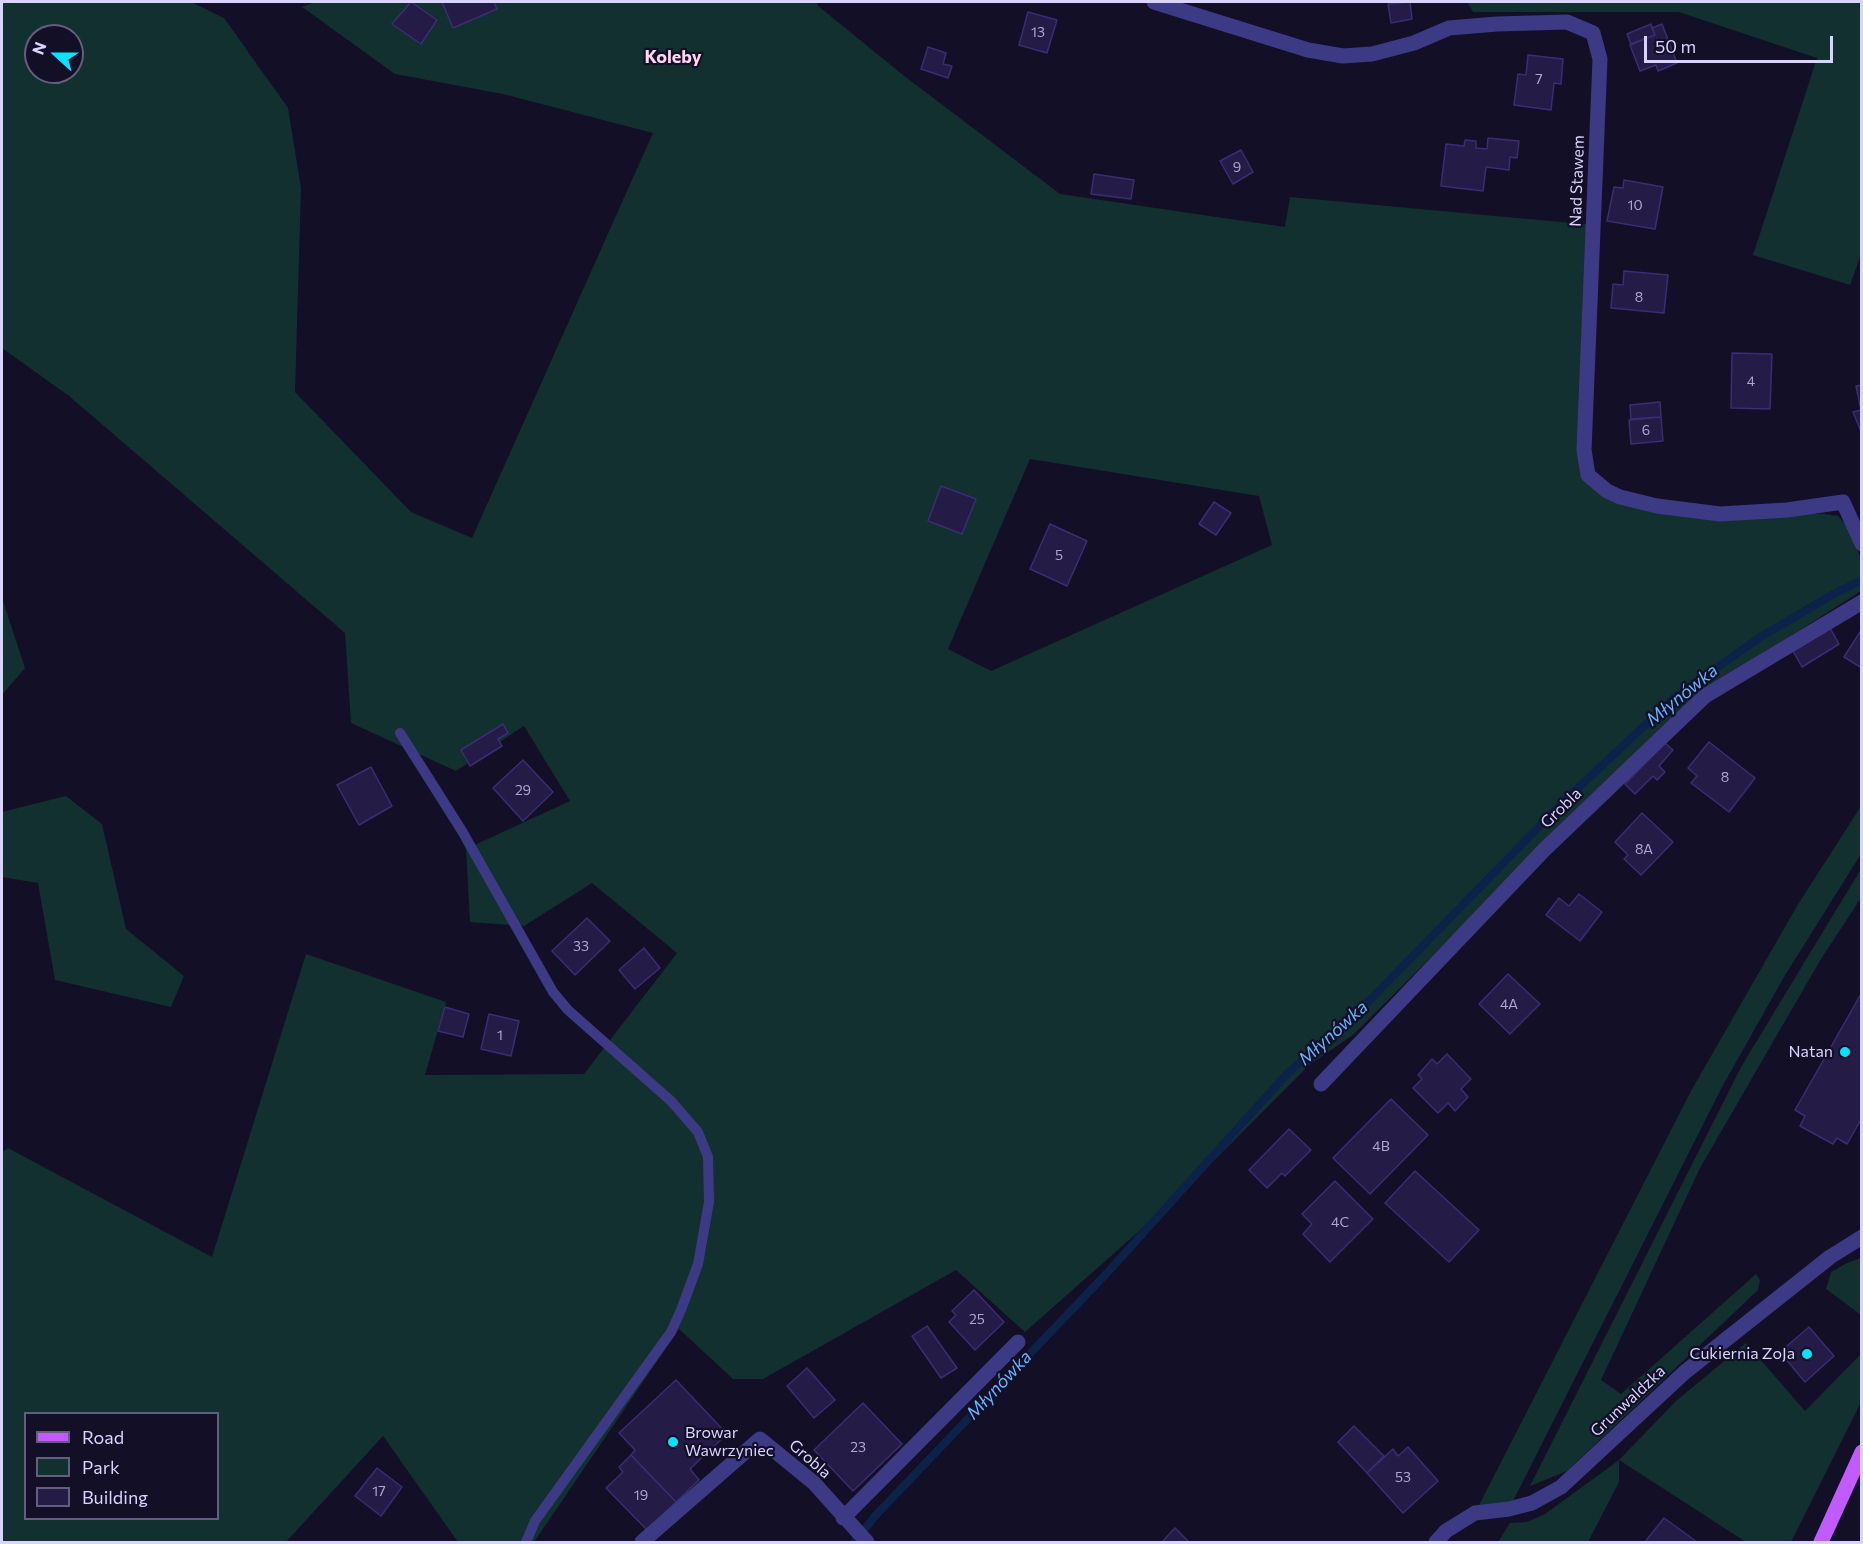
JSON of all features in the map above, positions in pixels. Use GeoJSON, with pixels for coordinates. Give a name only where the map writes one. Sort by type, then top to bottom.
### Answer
{"type":"FeatureCollection","features":[{"type":"Feature","properties":{"kind":"main road"},"geometry":{"type":"LineString","coordinates":[[1821,1542],[1862,1452]]}},
{"type":"Feature","properties":{"kind":"street","name":"Nad Stawem"},"geometry":{"type":"LineString","coordinates":[[1154,2],[1308,50],[1342,56],[1372,54],[1414,42],[1449,28],[1567,22],[1593,33],[1600,59],[1584,450],[1588,475],[1607,491],[1620,497],[1657,506],[1720,514],[1787,510],[1843,502],[1862,544]]}},
{"type":"Feature","properties":{"kind":"street","name":"Grobla"},"geometry":{"type":"LineString","coordinates":[[1322,1084],[1544,850],[1705,696],[1862,602]]}},
{"type":"Feature","properties":{"kind":"street","name":"Grunwaldzka"},"geometry":{"type":"LineString","coordinates":[[1436,1542],[1446,1531],[1475,1513],[1509,1509],[1532,1503],[1562,1487],[1685,1372],[1830,1257],[1862,1237]]}},
{"type":"Feature","properties":{"kind":"street"},"geometry":{"type":"LineString","coordinates":[[843,1518],[1018,1342]]}},
{"type":"Feature","properties":{"kind":"street","name":"Grobla"},"geometry":{"type":"LineString","coordinates":[[642,1542],[760,1439],[814,1483],[843,1518],[867,1542]]}},
{"type":"Feature","properties":{"kind":"lane"},"geometry":{"type":"LineString","coordinates":[[400,733],[462,831],[553,992],[568,1010],[672,1101],[698,1132],[708,1157],[709,1202],[698,1264],[671,1332],[535,1521],[526,1542]]}},
{"type":"Feature","properties":{"kind":"green space"},"geometry":{"type":"Polygon","coordinates":[[[2,2],[191,2],[224,18],[288,108],[301,188],[295,392],[411,512],[472,538],[653,133],[503,94],[395,74],[302,7],[315,2],[818,2],[817,5],[903,75],[1060,194],[1285,227],[1290,197],[1593,225],[1588,475],[1657,506],[1838,516],[1846,525],[1861,558],[1861,591],[1708,689],[1591,798],[1353,1035],[1309,1065],[1180,1195],[1025,1332],[956,1270],[763,1379],[733,1379],[679,1329],[534,1542],[458,1542],[383,1436],[286,1542],[2,1542],[2,1152],[8,1148],[212,1257],[306,954],[446,1002],[425,1075],[584,1074],[677,953],[592,883],[524,926],[470,922],[466,849],[570,801],[524,726],[456,771],[351,723],[345,633],[69,396],[2,348],[2,2]],[[1030,459],[948,649],[991,671],[1272,545],[1259,496],[1030,459]]]}},
{"type":"Feature","properties":{"kind":"green space"},"geometry":{"type":"Polygon","coordinates":[[[1467,2],[1861,2],[1862,252],[1850,285],[1753,255],[1817,58],[1679,12],[1473,12],[1467,2]]]}},
{"type":"Feature","properties":{"kind":"green space"},"geometry":{"type":"Polygon","coordinates":[[[2,598],[25,668],[2,695],[2,598]]]}},
{"type":"Feature","properties":{"kind":"green space"},"geometry":{"type":"Polygon","coordinates":[[[66,796],[102,824],[126,929],[184,976],[171,1007],[55,980],[38,883],[2,877],[2,812],[66,796]]]}},
{"type":"Feature","properties":{"kind":"green space"},"geometry":{"type":"Polygon","coordinates":[[[1861,806],[1861,854],[1784,977],[1722,1087],[1509,1509],[1475,1513],[1691,1091],[1797,906],[1861,806]]]}},
{"type":"Feature","properties":{"kind":"green space"},"geometry":{"type":"Polygon","coordinates":[[[1861,869],[1861,898],[1821,959],[1700,1168],[1601,1380],[1621,1394],[1756,1274],[1760,1280],[1758,1290],[1567,1471],[1530,1486],[1741,1067],[1861,869]]]}},
{"type":"Feature","properties":{"kind":"green space"},"geometry":{"type":"Polygon","coordinates":[[[1862,1258],[1861,1315],[1826,1289],[1831,1272],[1862,1258]]]}},
{"type":"Feature","properties":{"kind":"green space"},"geometry":{"type":"Polygon","coordinates":[[[1746,1343],[1805,1411],[1861,1354],[1861,1402],[1791,1542],[1746,1542],[1619,1460],[1676,1401],[1746,1343]]]}},
{"type":"Feature","properties":{"kind":"green space"},"geometry":{"type":"Polygon","coordinates":[[[1619,1460],[1619,1482],[1588,1542],[1498,1542],[1510,1523],[1527,1522],[1545,1514],[1619,1460]]]}},
{"type":"Feature","properties":{"kind":"building"},"geometry":{"type":"Polygon","coordinates":[[[411,2],[437,20],[421,44],[392,24],[411,2]]]}},
{"type":"Feature","properties":{"kind":"building"},"geometry":{"type":"Polygon","coordinates":[[[442,2],[494,2],[497,9],[453,28],[442,2]]]}},
{"type":"Feature","properties":{"kind":"building"},"geometry":{"type":"Polygon","coordinates":[[[1410,2],[1412,19],[1391,23],[1388,4],[1410,2]]]}},
{"type":"Feature","properties":{"kind":"building"},"geometry":{"type":"Polygon","coordinates":[[[1028,12],[1057,20],[1047,53],[1019,45],[1028,12]]]}},
{"type":"Feature","properties":{"kind":"building"},"geometry":{"type":"Polygon","coordinates":[[[1651,24],[1655,35],[1631,44],[1627,34],[1651,24]]]}},
{"type":"Feature","properties":{"kind":"building"},"geometry":{"type":"Polygon","coordinates":[[[1662,24],[1677,63],[1658,71],[1656,65],[1640,71],[1630,45],[1655,35],[1652,28],[1662,24]]]}},
{"type":"Feature","properties":{"kind":"building"},"geometry":{"type":"Polygon","coordinates":[[[928,47],[946,53],[943,64],[952,66],[948,78],[921,69],[928,47]]]}},
{"type":"Feature","properties":{"kind":"building"},"geometry":{"type":"Polygon","coordinates":[[[1528,55],[1563,59],[1561,84],[1554,83],[1551,110],[1514,105],[1518,74],[1526,75],[1528,55]]]}},
{"type":"Feature","properties":{"kind":"building"},"geometry":{"type":"Polygon","coordinates":[[[1488,138],[1519,141],[1517,158],[1510,157],[1509,170],[1486,167],[1483,191],[1441,186],[1446,144],[1464,146],[1465,140],[1476,141],[1476,148],[1487,149],[1488,138]]]}},
{"type":"Feature","properties":{"kind":"building"},"geometry":{"type":"Polygon","coordinates":[[[1241,150],[1253,172],[1233,184],[1220,161],[1241,150]]]}},
{"type":"Feature","properties":{"kind":"building"},"geometry":{"type":"Polygon","coordinates":[[[1094,174],[1134,180],[1131,199],[1091,194],[1094,174]]]}},
{"type":"Feature","properties":{"kind":"building"},"geometry":{"type":"Polygon","coordinates":[[[1624,180],[1663,187],[1655,229],[1607,221],[1614,187],[1623,188],[1624,180]]]}},
{"type":"Feature","properties":{"kind":"building"},"geometry":{"type":"Polygon","coordinates":[[[1624,271],[1668,275],[1664,313],[1611,308],[1613,284],[1623,285],[1624,271]]]}},
{"type":"Feature","properties":{"kind":"building"},"geometry":{"type":"Polygon","coordinates":[[[1732,353],[1772,354],[1770,409],[1731,408],[1732,353]]]}},
{"type":"Feature","properties":{"kind":"building"},"geometry":{"type":"Polygon","coordinates":[[[1862,385],[1862,434],[1853,412],[1861,410],[1856,386],[1862,385]]]}},
{"type":"Feature","properties":{"kind":"building"},"geometry":{"type":"Polygon","coordinates":[[[1660,402],[1661,417],[1631,419],[1630,405],[1660,402]]]}},
{"type":"Feature","properties":{"kind":"building"},"geometry":{"type":"Polygon","coordinates":[[[1661,417],[1663,441],[1631,444],[1629,420],[1661,417]]]}},
{"type":"Feature","properties":{"kind":"building"},"geometry":{"type":"Polygon","coordinates":[[[941,486],[976,499],[962,534],[928,521],[941,486]]]}},
{"type":"Feature","properties":{"kind":"building"},"geometry":{"type":"Polygon","coordinates":[[[1214,502],[1231,513],[1216,535],[1199,524],[1214,502]]]}},
{"type":"Feature","properties":{"kind":"building"},"geometry":{"type":"Polygon","coordinates":[[[1050,524],[1087,541],[1067,586],[1030,569],[1050,524]]]}},
{"type":"Feature","properties":{"kind":"building"},"geometry":{"type":"Polygon","coordinates":[[[1830,628],[1839,644],[1802,667],[1793,651],[1830,628]]]}},
{"type":"Feature","properties":{"kind":"building"},"geometry":{"type":"Polygon","coordinates":[[[1862,629],[1862,668],[1844,657],[1862,629]]]}},
{"type":"Feature","properties":{"kind":"building"},"geometry":{"type":"Polygon","coordinates":[[[503,724],[508,733],[498,739],[502,746],[470,766],[461,750],[503,724]]]}},
{"type":"Feature","properties":{"kind":"building"},"geometry":{"type":"Polygon","coordinates":[[[1709,742],[1755,778],[1729,812],[1691,783],[1697,776],[1688,768],[1709,742]]]}},
{"type":"Feature","properties":{"kind":"building"},"geometry":{"type":"Polygon","coordinates":[[[1665,743],[1673,750],[1659,766],[1665,772],[1657,780],[1653,776],[1635,794],[1625,784],[1665,743]]]}},
{"type":"Feature","properties":{"kind":"building"},"geometry":{"type":"Polygon","coordinates":[[[523,760],[553,792],[523,821],[493,788],[523,760]]]}},
{"type":"Feature","properties":{"kind":"building"},"geometry":{"type":"Polygon","coordinates":[[[371,767],[392,806],[359,825],[337,785],[371,767]]]}},
{"type":"Feature","properties":{"kind":"building"},"geometry":{"type":"Polygon","coordinates":[[[1642,813],[1673,842],[1641,875],[1624,859],[1628,855],[1615,842],[1642,813]]]}},
{"type":"Feature","properties":{"kind":"building"},"geometry":{"type":"Polygon","coordinates":[[[1579,894],[1602,912],[1580,941],[1546,915],[1559,898],[1569,906],[1579,894]]]}},
{"type":"Feature","properties":{"kind":"building"},"geometry":{"type":"Polygon","coordinates":[[[587,918],[610,941],[575,975],[552,951],[587,918]]]}},
{"type":"Feature","properties":{"kind":"building"},"geometry":{"type":"Polygon","coordinates":[[[644,948],[660,968],[635,989],[619,970],[644,948]]]}},
{"type":"Feature","properties":{"kind":"building"},"geometry":{"type":"Polygon","coordinates":[[[1508,974],[1540,1004],[1510,1034],[1479,1004],[1508,974]]]}},
{"type":"Feature","properties":{"kind":"building","name":"Natan"},"geometry":{"type":"Polygon","coordinates":[[[1861,994],[1862,1118],[1847,1144],[1837,1138],[1833,1144],[1800,1126],[1805,1116],[1795,1110],[1861,994]]]}},
{"type":"Feature","properties":{"kind":"building"},"geometry":{"type":"Polygon","coordinates":[[[445,1007],[469,1014],[463,1037],[438,1031],[445,1007]]]}},
{"type":"Feature","properties":{"kind":"building"},"geometry":{"type":"Polygon","coordinates":[[[489,1014],[519,1021],[511,1056],[481,1049],[489,1014]]]}},
{"type":"Feature","properties":{"kind":"building"},"geometry":{"type":"Polygon","coordinates":[[[1447,1054],[1471,1079],[1461,1089],[1468,1097],[1455,1111],[1448,1103],[1438,1113],[1413,1088],[1422,1079],[1418,1075],[1432,1059],[1437,1064],[1447,1054]]]}},
{"type":"Feature","properties":{"kind":"building"},"geometry":{"type":"Polygon","coordinates":[[[1391,1099],[1428,1135],[1370,1194],[1333,1158],[1391,1099]]]}},
{"type":"Feature","properties":{"kind":"building"},"geometry":{"type":"Polygon","coordinates":[[[1289,1129],[1311,1150],[1285,1176],[1282,1173],[1267,1188],[1249,1170],[1289,1129]]]}},
{"type":"Feature","properties":{"kind":"building"},"geometry":{"type":"Polygon","coordinates":[[[1415,1171],[1479,1230],[1449,1262],[1385,1203],[1415,1171]]]}},
{"type":"Feature","properties":{"kind":"building"},"geometry":{"type":"Polygon","coordinates":[[[1335,1181],[1373,1219],[1330,1262],[1303,1234],[1312,1224],[1302,1214],[1335,1181]]]}},
{"type":"Feature","properties":{"kind":"building"},"geometry":{"type":"Polygon","coordinates":[[[974,1290],[1004,1322],[975,1350],[949,1322],[956,1315],[952,1311],[974,1290]]]}},
{"type":"Feature","properties":{"kind":"building"},"geometry":{"type":"Polygon","coordinates":[[[927,1326],[957,1368],[941,1378],[912,1336],[927,1326]]]}},
{"type":"Feature","properties":{"kind":"building","name":"Cukiernia ZoJa"},"geometry":{"type":"Polygon","coordinates":[[[1809,1327],[1834,1356],[1805,1382],[1780,1352],[1809,1327]]]}},
{"type":"Feature","properties":{"kind":"building"},"geometry":{"type":"Polygon","coordinates":[[[807,1368],[835,1400],[814,1418],[787,1386],[807,1368]]]}},
{"type":"Feature","properties":{"kind":"building","name":"Browar Wawrzyniec"},"geometry":{"type":"Polygon","coordinates":[[[676,1380],[727,1434],[690,1469],[699,1480],[676,1502],[631,1455],[635,1450],[619,1433],[676,1380]]]}},
{"type":"Feature","properties":{"kind":"building"},"geometry":{"type":"Polygon","coordinates":[[[863,1403],[902,1444],[853,1491],[814,1450],[863,1403]]]}},
{"type":"Feature","properties":{"kind":"building"},"geometry":{"type":"Polygon","coordinates":[[[1354,1426],[1384,1456],[1367,1473],[1338,1442],[1354,1426]]]}},
{"type":"Feature","properties":{"kind":"building"},"geometry":{"type":"Polygon","coordinates":[[[1408,1447],[1438,1481],[1403,1513],[1367,1473],[1393,1449],[1398,1456],[1408,1447]]]}},
{"type":"Feature","properties":{"kind":"building"},"geometry":{"type":"Polygon","coordinates":[[[631,1455],[676,1502],[647,1530],[606,1488],[623,1472],[619,1467],[631,1455]]]}},
{"type":"Feature","properties":{"kind":"building"},"geometry":{"type":"Polygon","coordinates":[[[377,1468],[402,1487],[381,1516],[355,1496],[377,1468]]]}},
{"type":"Feature","properties":{"kind":"building"},"geometry":{"type":"Polygon","coordinates":[[[1664,1518],[1697,1542],[1645,1542],[1664,1518]]]}},
{"type":"Feature","properties":{"kind":"building"},"geometry":{"type":"Polygon","coordinates":[[[1175,1528],[1189,1542],[1162,1542],[1175,1528]]]}},
{"type":"Feature","properties":{"kind":"waterway","name":"Młynówka"},"geometry":{"type":"LineString","coordinates":[[854,1542],[876,1515],[1107,1273],[1286,1075],[1371,999],[1562,803],[1675,697],[1759,638],[1835,593],[1862,580]]}},
{"type":"Feature","properties":{"kind":"place","name":"Natan"},"geometry":{"type":"Point","coordinates":[1845,1052]}},
{"type":"Feature","properties":{"kind":"place","name":"Cukiernia ZoJa"},"geometry":{"type":"Point","coordinates":[1807,1354]}},
{"type":"Feature","properties":{"kind":"place","name":"Browar Wawrzyniec"},"geometry":{"type":"Point","coordinates":[673,1442]}},
{"type":"Feature","properties":{"kind":"district","name":"Koleby"},"geometry":{"type":"Point","coordinates":[673,57]}}]}
